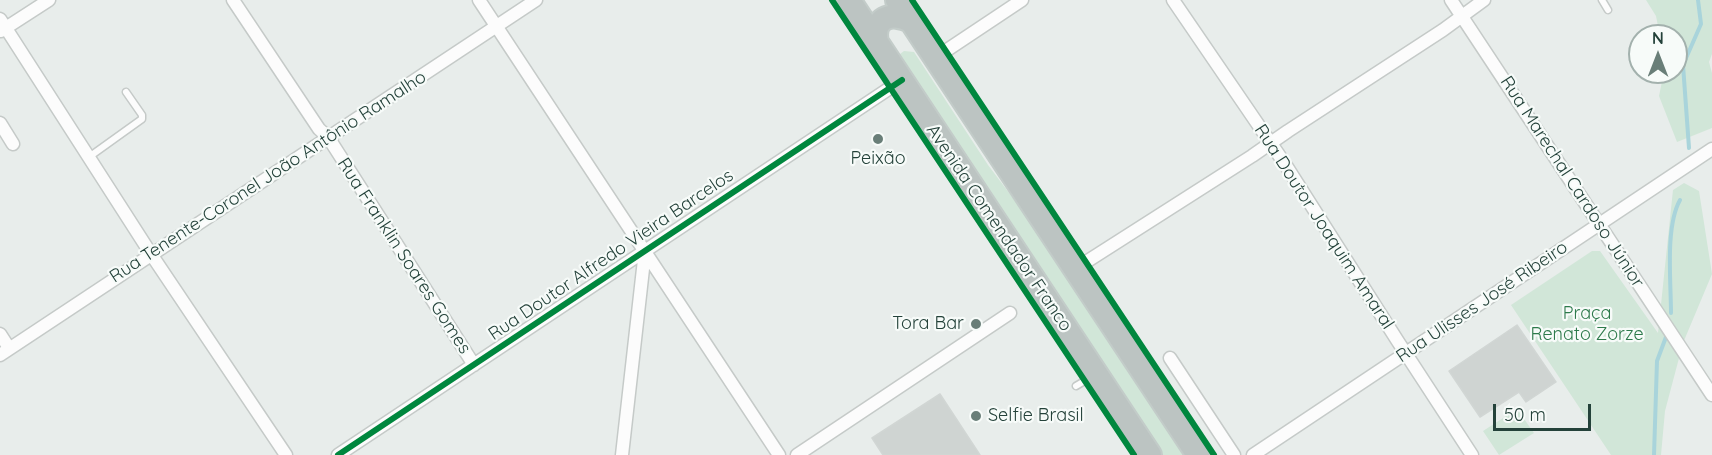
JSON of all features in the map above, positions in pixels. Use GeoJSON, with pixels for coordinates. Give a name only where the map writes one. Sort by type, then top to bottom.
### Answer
{"type":"FeatureCollection","features":[{"type":"Feature","properties":{"kind":"highway","name":"Avenida Comendador Franco"},"geometry":{"type":"LineString","coordinates":[[849,0],[1150,455]]}},
{"type":"Feature","properties":{"kind":"highway"},"geometry":{"type":"LineString","coordinates":[[897,0],[1198,455]]}},
{"type":"Feature","properties":{"kind":"highway"},"geometry":{"type":"LineString","coordinates":[[877,43],[877,26],[883,19],[892,16],[911,21]]}},
{"type":"Feature","properties":{"kind":"street"},"geometry":{"type":"LineString","coordinates":[[49,0],[2,26],[151,255],[286,455]]}},
{"type":"Feature","properties":{"kind":"street","name":"Rua Franklin Soares Gomes"},"geometry":{"type":"LineString","coordinates":[[233,0],[319,129],[328,137],[474,365]]}},
{"type":"Feature","properties":{"kind":"street"},"geometry":{"type":"LineString","coordinates":[[479,0],[779,455]]}},
{"type":"Feature","properties":{"kind":"street","name":"Rua Tenente-Coronel João Antônio Ramalho"},"geometry":{"type":"LineString","coordinates":[[5,351],[536,0]]}},
{"type":"Feature","properties":{"kind":"street"},"geometry":{"type":"LineString","coordinates":[[935,58],[1022,0]]}},
{"type":"Feature","properties":{"kind":"street","name":"Rua Doutor Joaquim Amaral"},"geometry":{"type":"LineString","coordinates":[[1173,0],[1270,143],[1472,455]]}},
{"type":"Feature","properties":{"kind":"street","name":"Rua Marechal Cardoso Júnior"},"geometry":{"type":"LineString","coordinates":[[1451,0],[1712,395]]}},
{"type":"Feature","properties":{"kind":"street"},"geometry":{"type":"LineString","coordinates":[[1075,269],[1252,156],[1462,17],[1484,0]]}},
{"type":"Feature","properties":{"kind":"street","name":"Rua Doutor Alfredo Vieira Barcelos"},"geometry":{"type":"LineString","coordinates":[[338,455],[902,80]]}},
{"type":"Feature","properties":{"kind":"street"},"geometry":{"type":"LineString","coordinates":[[0,123],[13,144]]}},
{"type":"Feature","properties":{"kind":"street","name":"Rua Ulisses José Ribeiro"},"geometry":{"type":"LineString","coordinates":[[1253,455],[1712,149]]}},
{"type":"Feature","properties":{"kind":"street"},"geometry":{"type":"LineString","coordinates":[[622,455],[645,251]]}},
{"type":"Feature","properties":{"kind":"street"},"geometry":{"type":"LineString","coordinates":[[797,455],[1010,313]]}},
{"type":"Feature","properties":{"kind":"street"},"geometry":{"type":"LineString","coordinates":[[0,334],[5,351]]}},
{"type":"Feature","properties":{"kind":"street"},"geometry":{"type":"LineString","coordinates":[[1170,358],[1234,455]]}},
{"type":"Feature","properties":{"kind":"lane"},"geometry":{"type":"LineString","coordinates":[[1602,0],[1608,10]]}},
{"type":"Feature","properties":{"kind":"lane"},"geometry":{"type":"LineString","coordinates":[[89,157],[142,119],[142,115],[126,92]]}},
{"type":"Feature","properties":{"kind":"lane"},"geometry":{"type":"LineString","coordinates":[[1076,387],[1096,374]]}},
{"type":"Feature","properties":{"kind":"green space"},"geometry":{"type":"Polygon","coordinates":[[[1646,0],[1712,0],[1712,54],[1709,62],[1712,73],[1712,128],[1677,142],[1659,96],[1662,84],[1688,84],[1688,24],[1658,24],[1656,16],[1646,0]]]}},
{"type":"Feature","properties":{"kind":"green space"},"geometry":{"type":"Polygon","coordinates":[[[904,51],[914,52],[988,165],[1034,226],[1186,455],[1160,455],[896,57],[904,51]]]}},
{"type":"Feature","properties":{"kind":"green space","name":"Praça Renato Zorze"},"geometry":{"type":"Polygon","coordinates":[[[1684,183],[1699,191],[1712,274],[1683,343],[1665,411],[1661,455],[1611,455],[1511,305],[1592,251],[1600,251],[1658,333],[1673,190],[1684,183]]]}},
{"type":"Feature","properties":{"kind":"green space"},"geometry":{"type":"Polygon","coordinates":[[[1517,409],[1534,433],[1499,455],[1483,431],[1517,409]]]}},
{"type":"Feature","properties":{"kind":"building"},"geometry":{"type":"Polygon","coordinates":[[[1517,325],[1556,382],[1526,402],[1519,392],[1480,417],[1449,371],[1517,325]]]}},
{"type":"Feature","properties":{"kind":"building"},"geometry":{"type":"Polygon","coordinates":[[[940,394],[980,455],[883,455],[872,438],[940,394]]]}},
{"type":"Feature","properties":{"kind":"waterway"},"geometry":{"type":"LineString","coordinates":[[1689,148],[1683,65],[1701,24],[1698,0]]}},
{"type":"Feature","properties":{"kind":"waterway"},"geometry":{"type":"LineString","coordinates":[[1671,313],[1672,225],[1680,200]]}},
{"type":"Feature","properties":{"kind":"waterway"},"geometry":{"type":"LineString","coordinates":[[1654,455],[1657,361],[1666,337]]}},
{"type":"Feature","properties":{"kind":"cycle path"},"geometry":{"type":"LineString","coordinates":[[832,0],[1134,455]]}},
{"type":"Feature","properties":{"kind":"cycle path"},"geometry":{"type":"LineString","coordinates":[[912,0],[1214,455]]}},
{"type":"Feature","properties":{"kind":"cycle path"},"geometry":{"type":"LineString","coordinates":[[338,455],[902,80]]}},
{"type":"Feature","properties":{"kind":"place","name":"Peixão"},"geometry":{"type":"Point","coordinates":[878,139]}},
{"type":"Feature","properties":{"kind":"place","name":"Tora Bar"},"geometry":{"type":"Point","coordinates":[976,324]}},
{"type":"Feature","properties":{"kind":"place","name":"Selfie Brasil"},"geometry":{"type":"Point","coordinates":[976,416]}}]}
